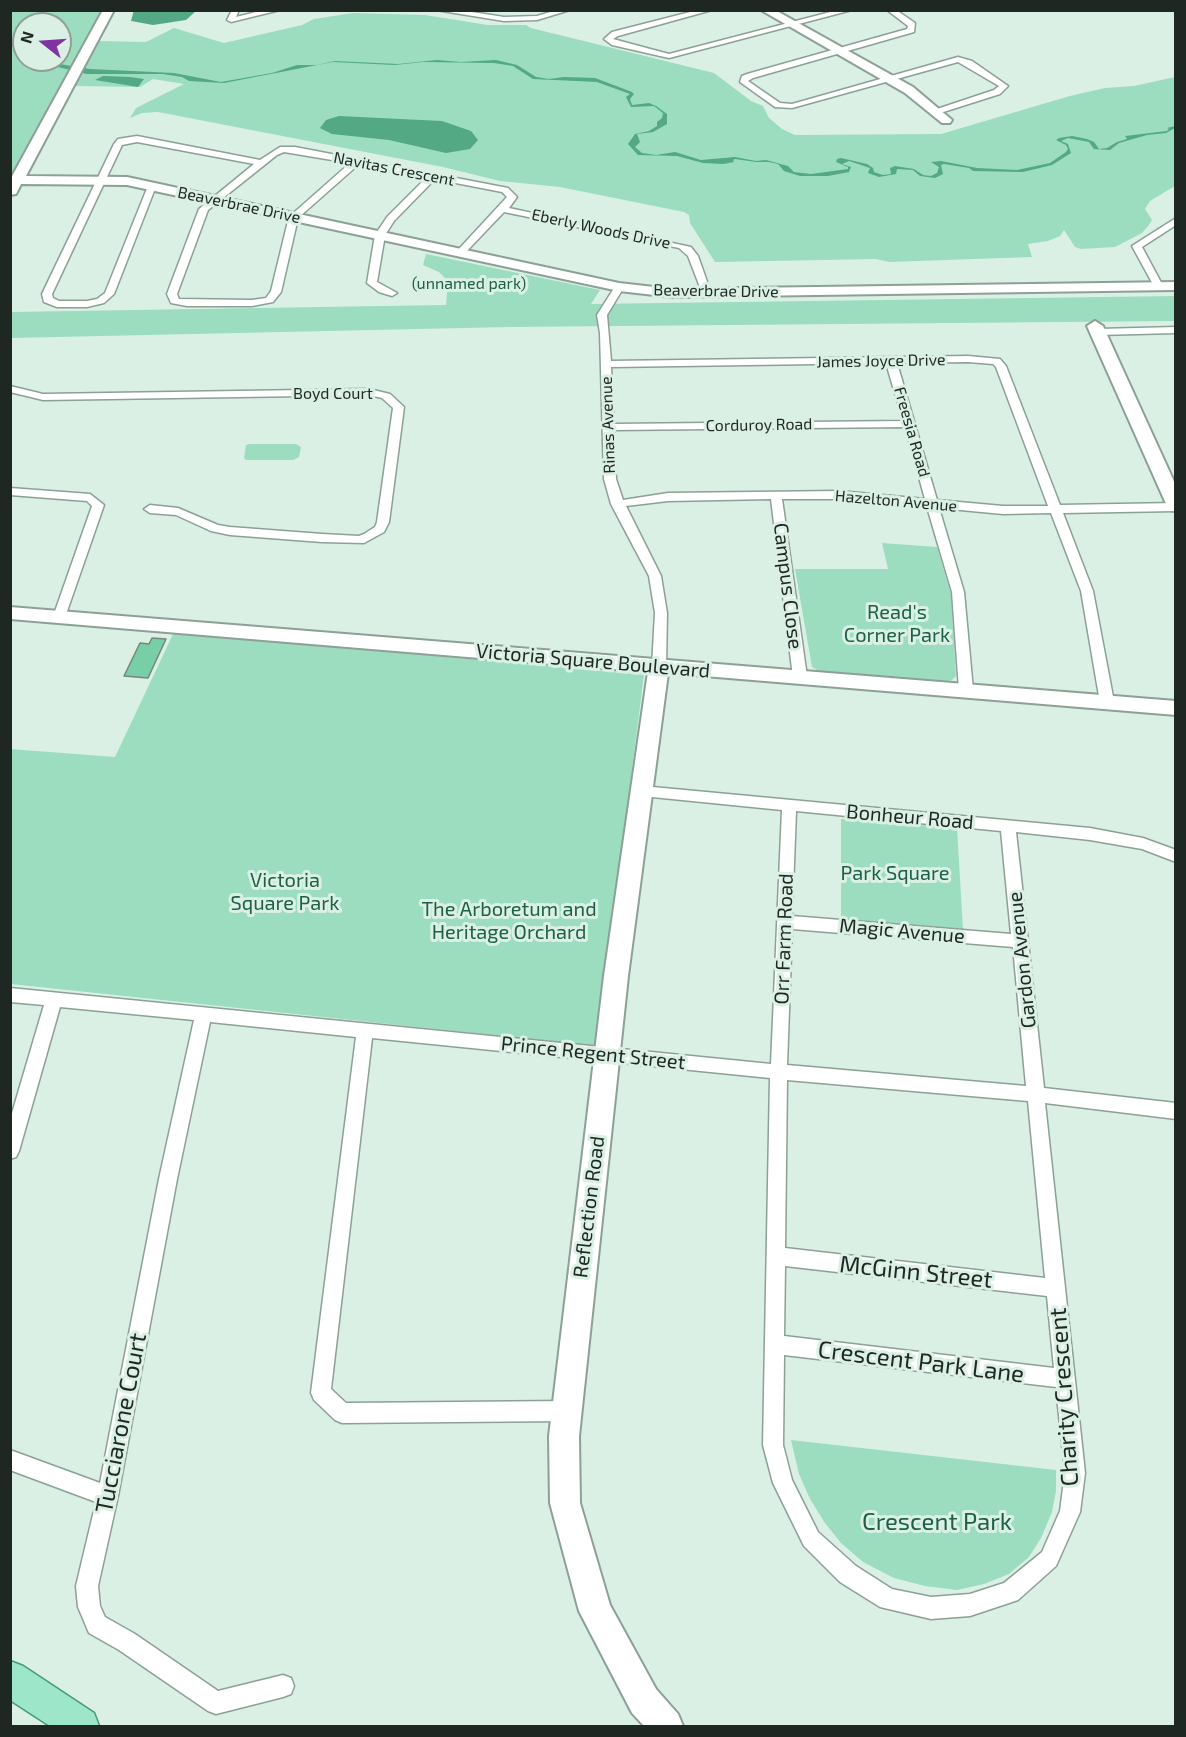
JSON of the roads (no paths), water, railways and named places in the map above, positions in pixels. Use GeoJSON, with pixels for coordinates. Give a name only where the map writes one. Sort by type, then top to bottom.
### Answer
{"type":"FeatureCollection","features":[{"type":"Feature","properties":{"kind":"main road"},"geometry":{"type":"LineString","coordinates":[[10,1679],[81,1726]]}},
{"type":"Feature","properties":{"kind":"street"},"geometry":{"type":"LineString","coordinates":[[14,185],[109,10]]}},
{"type":"Feature","properties":{"kind":"street"},"geometry":{"type":"LineString","coordinates":[[236,10],[231,21],[277,10]]}},
{"type":"Feature","properties":{"kind":"street"},"geometry":{"type":"LineString","coordinates":[[439,10],[537,18],[567,10]]}},
{"type":"Feature","properties":{"kind":"street"},"geometry":{"type":"LineString","coordinates":[[709,10],[615,34],[608,39],[615,43],[669,56],[845,11]]}},
{"type":"Feature","properties":{"kind":"street"},"geometry":{"type":"LineString","coordinates":[[766,10],[837,51],[889,78],[909,90],[941,116],[997,92],[1004,86],[969,63],[958,59],[889,78],[792,106],[778,105],[743,80],[750,76],[837,51],[911,30],[912,25],[890,10]]}},
{"type":"Feature","properties":{"kind":"street"},"geometry":{"type":"LineString","coordinates":[[153,186],[109,294],[100,301],[87,304],[52,303],[48,300],[47,294],[118,144],[132,139],[261,163]]}},
{"type":"Feature","properties":{"kind":"street","name":"Navitas Crescent"},"geometry":{"type":"LineString","coordinates":[[294,217],[276,292],[269,300],[231,303],[175,301],[172,294],[202,212],[278,150],[286,149],[505,190],[512,197],[502,209]]}},
{"type":"Feature","properties":{"kind":"street"},"geometry":{"type":"LineString","coordinates":[[294,217],[356,162]]}},
{"type":"Feature","properties":{"kind":"street"},"geometry":{"type":"LineString","coordinates":[[392,293],[372,283],[380,235],[390,219],[432,177]]}},
{"type":"Feature","properties":{"kind":"street","name":"Beaverbrae Drive"},"geometry":{"type":"LineString","coordinates":[[14,185],[100,179],[128,181],[620,286],[672,293],[1176,286]]}},
{"type":"Feature","properties":{"kind":"street"},"geometry":{"type":"LineString","coordinates":[[461,252],[502,209]]}},
{"type":"Feature","properties":{"kind":"street","name":"Eberly Woods Drive"},"geometry":{"type":"LineString","coordinates":[[502,209],[682,246],[688,249],[693,256],[706,293]]}},
{"type":"Feature","properties":{"kind":"street"},"geometry":{"type":"LineString","coordinates":[[1158,286],[1137,246],[1176,221]]}},
{"type":"Feature","properties":{"kind":"street","name":"Rinas Avenue"},"geometry":{"type":"LineString","coordinates":[[620,286],[605,306],[602,315],[610,479],[617,504],[655,576],[661,613],[659,666]]}},
{"type":"Feature","properties":{"kind":"street"},"geometry":{"type":"LineString","coordinates":[[1176,330],[1096,329],[1176,507]]}},
{"type":"Feature","properties":{"kind":"street","name":"James Joyce Drive"},"geometry":{"type":"LineString","coordinates":[[606,364],[989,360],[1001,366],[1087,591],[1107,702]]}},
{"type":"Feature","properties":{"kind":"street","name":"Freesia Road"},"geometry":{"type":"LineString","coordinates":[[891,361],[958,592],[966,690]]}},
{"type":"Feature","properties":{"kind":"street","name":"Boyd Court"},"geometry":{"type":"LineString","coordinates":[[10,389],[43,397],[369,392],[386,396],[399,407],[383,522],[380,530],[368,537],[360,540],[230,531],[215,528],[178,512],[150,509]]}},
{"type":"Feature","properties":{"kind":"street","name":"Corduroy Road"},"geometry":{"type":"LineString","coordinates":[[608,427],[909,424]]}},
{"type":"Feature","properties":{"kind":"street"},"geometry":{"type":"LineString","coordinates":[[10,491],[71,495],[90,498],[97,504],[98,509],[59,617]]}},
{"type":"Feature","properties":{"kind":"street","name":"Hazelton Avenue"},"geometry":{"type":"LineString","coordinates":[[617,504],[668,498],[846,495],[1003,510],[1176,507]]}},
{"type":"Feature","properties":{"kind":"street","name":"Campus Close"},"geometry":{"type":"LineString","coordinates":[[776,496],[800,677]]}},
{"type":"Feature","properties":{"kind":"street","name":"Victoria Square Boulevard"},"geometry":{"type":"LineString","coordinates":[[10,613],[1176,708]]}},
{"type":"Feature","properties":{"kind":"street","name":"Reflection Road"},"geometry":{"type":"LineString","coordinates":[[659,666],[607,1054],[564,1436],[565,1503],[595,1611],[644,1701],[666,1726]]}},
{"type":"Feature","properties":{"kind":"street","name":"Bonheur Road"},"geometry":{"type":"LineString","coordinates":[[642,791],[1108,836],[1143,844],[1176,856]]}},
{"type":"Feature","properties":{"kind":"street","name":"Orr Farm Road"},"geometry":{"type":"LineString","coordinates":[[779,1072],[789,806]]}},
{"type":"Feature","properties":{"kind":"street","name":"Gardon Avenue"},"geometry":{"type":"LineString","coordinates":[[1008,826],[1034,1094]]}},
{"type":"Feature","properties":{"kind":"street","name":"Magic Avenue"},"geometry":{"type":"LineString","coordinates":[[785,922],[1020,940]]}},
{"type":"Feature","properties":{"kind":"street","name":"Prince Regent Street"},"geometry":{"type":"LineString","coordinates":[[10,995],[779,1072],[1034,1094],[1176,1111]]}},
{"type":"Feature","properties":{"kind":"street"},"geometry":{"type":"LineString","coordinates":[[10,1150],[54,999]]}},
{"type":"Feature","properties":{"kind":"street","name":"Tucciarone Court"},"geometry":{"type":"LineString","coordinates":[[204,1013],[168,1179],[108,1496],[87,1586],[88,1607],[97,1625],[127,1642],[216,1703],[283,1686]]}},
{"type":"Feature","properties":{"kind":"street"},"geometry":{"type":"LineString","coordinates":[[364,1029],[321,1393],[342,1413],[566,1411]]}},
{"type":"Feature","properties":{"kind":"street","name":"Charity Crescent"},"geometry":{"type":"LineString","coordinates":[[779,1072],[773,1445],[783,1483],[811,1539],[848,1574],[888,1599],[931,1608],[970,1605],[1010,1592],[1049,1559],[1070,1512],[1076,1473],[1034,1094]]}},
{"type":"Feature","properties":{"kind":"street","name":"McGinn Street"},"geometry":{"type":"LineString","coordinates":[[776,1256],[1056,1288]]}},
{"type":"Feature","properties":{"kind":"street","name":"Crescent Park Lane"},"geometry":{"type":"LineString","coordinates":[[774,1344],[1067,1379]]}},
{"type":"Feature","properties":{"kind":"street"},"geometry":{"type":"LineString","coordinates":[[10,1460],[108,1496]]}},
{"type":"Feature","properties":{"kind":"park label","name":"(unnamed park)"},"geometry":{"type":"Point","coordinates":[469,284]}},
{"type":"Feature","properties":{"kind":"park label","name":"Read's Corner Park"},"geometry":{"type":"Point","coordinates":[897,624]}},
{"type":"Feature","properties":{"kind":"park label","name":"Park Square"},"geometry":{"type":"Point","coordinates":[895,873]}},
{"type":"Feature","properties":{"kind":"park label","name":"Victoria Square Park"},"geometry":{"type":"Point","coordinates":[285,892]}},
{"type":"Feature","properties":{"kind":"park label","name":"The Arboretum and Heritage Orchard"},"geometry":{"type":"Point","coordinates":[509,920]}},
{"type":"Feature","properties":{"kind":"park label","name":"Crescent Park"},"geometry":{"type":"Point","coordinates":[937,1522]}}]}
